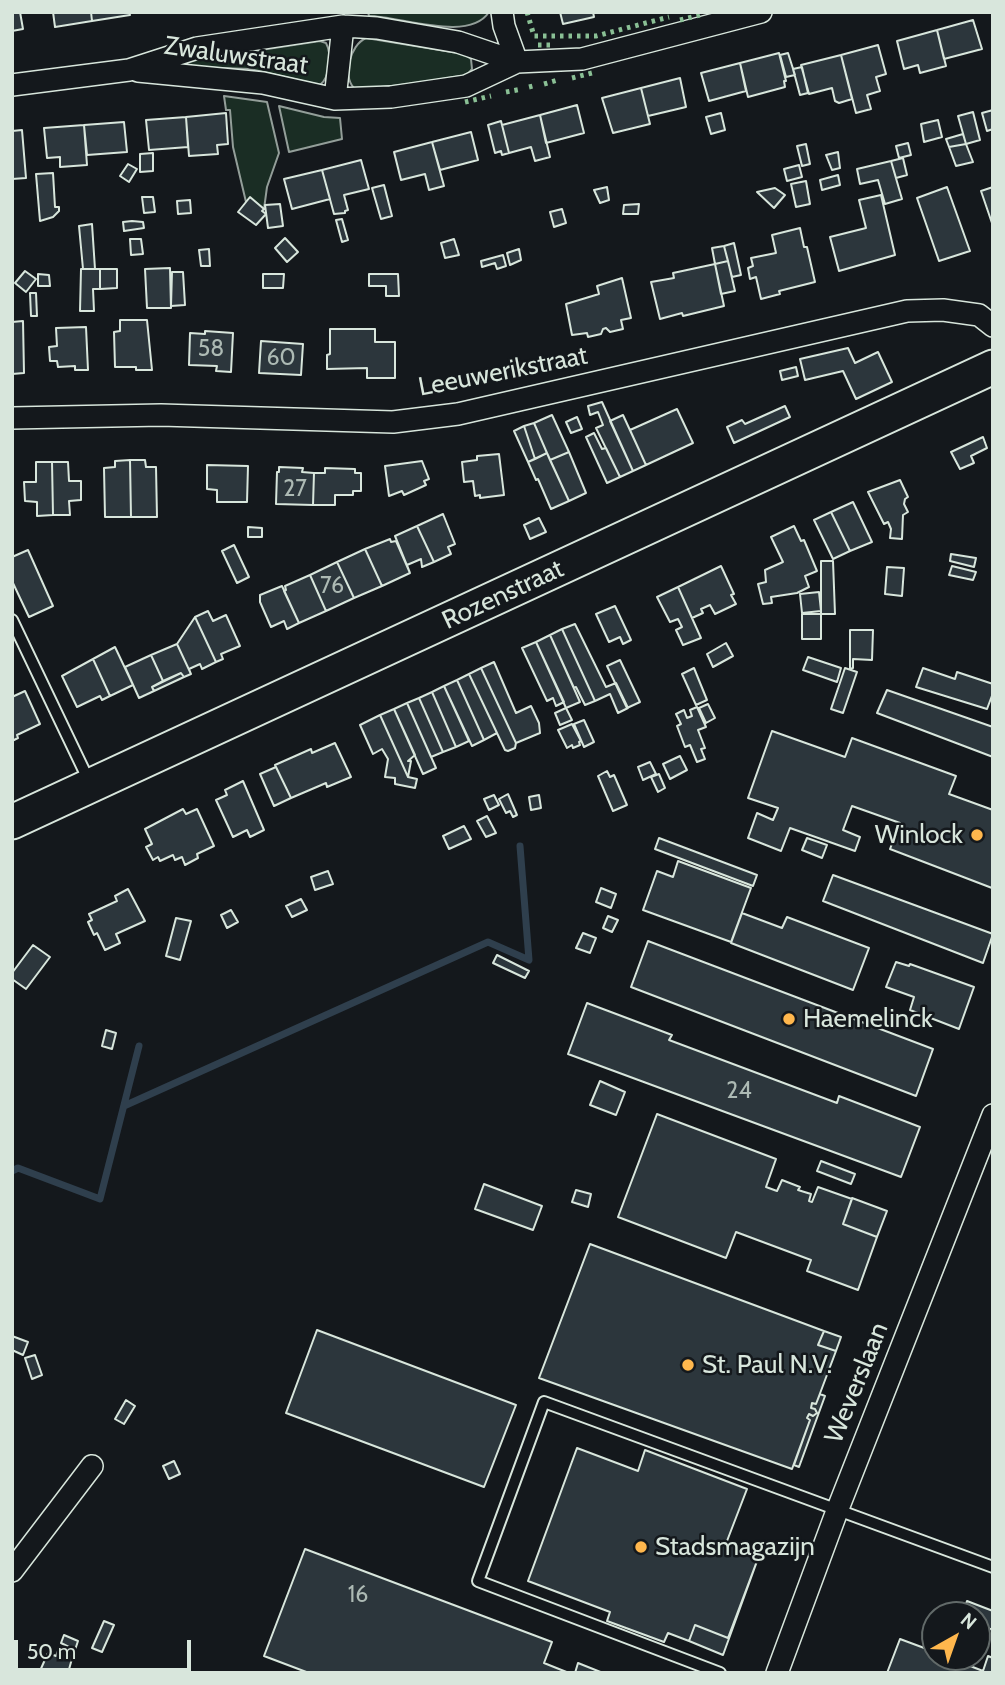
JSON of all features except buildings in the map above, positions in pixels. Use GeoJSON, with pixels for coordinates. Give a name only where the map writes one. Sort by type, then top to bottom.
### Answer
{"type":"FeatureCollection","features":[{"type":"Feature","properties":{"kind":"main road","name":"Rozenstraat"},"geometry":{"type":"LineString","coordinates":[[12,822],[993,367]]}},
{"type":"Feature","properties":{"kind":"street"},"geometry":{"type":"LineString","coordinates":[[502,12],[504,26],[517,62]]}},
{"type":"Feature","properties":{"kind":"street","name":"Zwaluwstraat"},"geometry":{"type":"LineString","coordinates":[[12,85],[129,70],[197,48],[343,26],[377,28],[458,42],[517,62],[582,59],[761,12]]}},
{"type":"Feature","properties":{"kind":"street","name":"Zwaluwstraat"},"geometry":{"type":"LineString","coordinates":[[335,99],[343,26]]}},
{"type":"Feature","properties":{"kind":"street","name":"Zwaluwstraat"},"geometry":{"type":"LineString","coordinates":[[129,70],[254,82],[335,99],[391,97],[466,86],[517,62]]}},
{"type":"Feature","properties":{"kind":"street","name":"Leeuwerikstraat"},"geometry":{"type":"LineString","coordinates":[[12,418],[161,415],[393,422],[458,414],[907,310],[943,310],[979,315],[993,326]]}},
{"type":"Feature","properties":{"kind":"street","name":"Weverslaan"},"geometry":{"type":"LineString","coordinates":[[777,1673],[837,1511],[993,1115]]}},
{"type":"Feature","properties":{"kind":"street"},"geometry":{"type":"LineString","coordinates":[[12,1571],[92,1466]]}},
{"type":"Feature","properties":{"kind":"lane"},"geometry":{"type":"LineString","coordinates":[[12,620],[92,786]]}},
{"type":"Feature","properties":{"kind":"lane"},"geometry":{"type":"LineString","coordinates":[[720,1673],[478,1581],[544,1402],[993,1567]]}},
{"type":"Feature","properties":{"kind":"green space"},"geometry":{"type":"Polygon","coordinates":[[[368,12],[489,12],[479,21],[466,26],[450,27],[369,16],[368,12]]]}},
{"type":"Feature","properties":{"kind":"green space"},"geometry":{"type":"Polygon","coordinates":[[[366,38],[464,54],[471,59],[472,69],[467,75],[354,88],[350,83],[349,61],[356,47],[366,38]]]}},
{"type":"Feature","properties":{"kind":"green space"},"geometry":{"type":"Polygon","coordinates":[[[320,41],[326,43],[329,59],[326,77],[320,85],[250,69],[188,67],[185,64],[188,61],[320,41]]]}},
{"type":"Feature","properties":{"kind":"green space"},"geometry":{"type":"Polygon","coordinates":[[[224,96],[267,102],[279,153],[267,187],[264,209],[250,198],[246,202],[233,147],[230,110],[226,110],[224,96]]]}},
{"type":"Feature","properties":{"kind":"green space"},"geometry":{"type":"Polygon","coordinates":[[[279,106],[324,117],[340,118],[342,139],[289,152],[279,106]]]}},
{"type":"Feature","properties":{"kind":"waterway"},"geometry":{"type":"LineString","coordinates":[[124,1106],[488,942],[529,960],[520,846]]}},
{"type":"Feature","properties":{"kind":"waterway"},"geometry":{"type":"LineString","coordinates":[[12,1171],[18,1168],[100,1199],[139,1046]]}},
{"type":"Feature","properties":{"kind":"hedge"},"geometry":{"type":"LineString","coordinates":[[527,12],[534,36],[596,36],[669,17]]}},
{"type":"Feature","properties":{"kind":"hedge"},"geometry":{"type":"LineString","coordinates":[[680,20],[704,14]]}},
{"type":"Feature","properties":{"kind":"hedge"},"geometry":{"type":"LineString","coordinates":[[538,45],[555,45]]}},
{"type":"Feature","properties":{"kind":"hedge"},"geometry":{"type":"LineString","coordinates":[[572,78],[596,72]]}},
{"type":"Feature","properties":{"kind":"hedge"},"geometry":{"type":"LineString","coordinates":[[544,84],[558,80]]}},
{"type":"Feature","properties":{"kind":"hedge"},"geometry":{"type":"LineString","coordinates":[[529,87],[537,85]]}},
{"type":"Feature","properties":{"kind":"hedge"},"geometry":{"type":"LineString","coordinates":[[506,92],[522,89]]}},
{"type":"Feature","properties":{"kind":"hedge"},"geometry":{"type":"LineString","coordinates":[[465,102],[491,96]]}},
{"type":"Feature","properties":{"kind":"place","name":"Winlock"},"geometry":{"type":"Point","coordinates":[977,835]}},
{"type":"Feature","properties":{"kind":"place","name":"Haemelinck"},"geometry":{"type":"Point","coordinates":[789,1019]}},
{"type":"Feature","properties":{"kind":"place","name":"St. Paul N.V."},"geometry":{"type":"Point","coordinates":[688,1365]}},
{"type":"Feature","properties":{"kind":"place","name":"Stadsmagazijn"},"geometry":{"type":"Point","coordinates":[641,1547]}}]}
